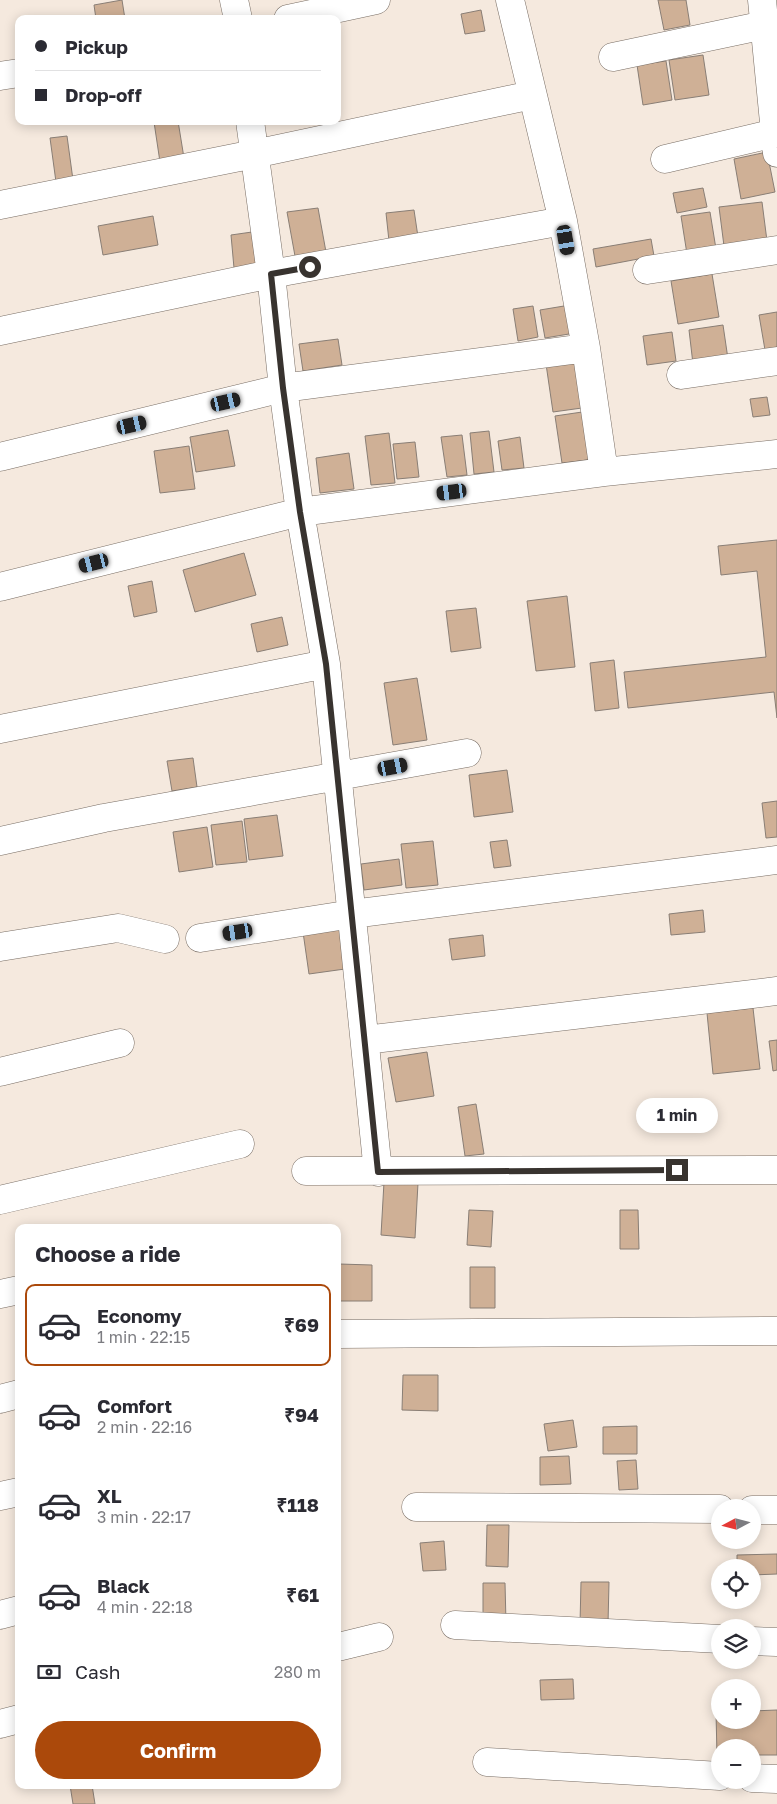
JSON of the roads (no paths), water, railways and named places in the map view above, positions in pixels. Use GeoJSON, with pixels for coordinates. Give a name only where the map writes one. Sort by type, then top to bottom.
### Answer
{"type":"FeatureCollection","features":[{"type":"Feature","properties":{"kind":"street"},"geometry":{"type":"LineString","coordinates":[[234,0],[237,15]]}},
{"type":"Feature","properties":{"kind":"street"},"geometry":{"type":"LineString","coordinates":[[307,15],[376,0]]}},
{"type":"Feature","properties":{"kind":"street"},"geometry":{"type":"LineString","coordinates":[[510,0],[563,221],[586,348],[604,472]]}},
{"type":"Feature","properties":{"kind":"street"},"geometry":{"type":"LineString","coordinates":[[612,57],[764,13],[776,143],[665,159]]}},
{"type":"Feature","properties":{"kind":"street"},"geometry":{"type":"LineString","coordinates":[[0,76],[15,74]]}},
{"type":"Feature","properties":{"kind":"street"},"geometry":{"type":"LineString","coordinates":[[0,205],[532,95]]}},
{"type":"Feature","properties":{"kind":"street"},"geometry":{"type":"LineString","coordinates":[[250,125],[300,512],[326,664],[378,1172]]}},
{"type":"Feature","properties":{"kind":"street"},"geometry":{"type":"LineString","coordinates":[[0,331],[271,274],[563,221]]}},
{"type":"Feature","properties":{"kind":"street"},"geometry":{"type":"LineString","coordinates":[[647,270],[777,250]]}},
{"type":"Feature","properties":{"kind":"street"},"geometry":{"type":"LineString","coordinates":[[0,457],[283,388],[586,348]]}},
{"type":"Feature","properties":{"kind":"street"},"geometry":{"type":"LineString","coordinates":[[681,375],[777,361]]}},
{"type":"Feature","properties":{"kind":"street"},"geometry":{"type":"LineString","coordinates":[[0,587],[300,512],[604,472],[777,454]]}},
{"type":"Feature","properties":{"kind":"street"},"geometry":{"type":"LineString","coordinates":[[0,729],[326,664]]}},
{"type":"Feature","properties":{"kind":"street"},"geometry":{"type":"LineString","coordinates":[[0,841],[104,818],[467,753]]}},
{"type":"Feature","properties":{"kind":"street"},"geometry":{"type":"LineString","coordinates":[[200,938],[352,914],[777,860]]}},
{"type":"Feature","properties":{"kind":"street"},"geometry":{"type":"LineString","coordinates":[[0,948],[118,928],[165,939]]}},
{"type":"Feature","properties":{"kind":"street"},"geometry":{"type":"LineString","coordinates":[[365,1040],[777,991]]}},
{"type":"Feature","properties":{"kind":"street"},"geometry":{"type":"LineString","coordinates":[[0,1072],[120,1043]]}},
{"type":"Feature","properties":{"kind":"street"},"geometry":{"type":"LineString","coordinates":[[0,1200],[240,1144]]}},
{"type":"Feature","properties":{"kind":"street"},"geometry":{"type":"LineString","coordinates":[[306,1171],[777,1170]]}},
{"type":"Feature","properties":{"kind":"street"},"geometry":{"type":"LineString","coordinates":[[0,1294],[15,1291]]}},
{"type":"Feature","properties":{"kind":"street"},"geometry":{"type":"LineString","coordinates":[[341,1334],[777,1332]]}},
{"type":"Feature","properties":{"kind":"street"},"geometry":{"type":"LineString","coordinates":[[0,1399],[15,1395]]}},
{"type":"Feature","properties":{"kind":"street"},"geometry":{"type":"LineString","coordinates":[[0,1496],[15,1493]]}},
{"type":"Feature","properties":{"kind":"street"},"geometry":{"type":"LineString","coordinates":[[416,1506],[711,1509]]}},
{"type":"Feature","properties":{"kind":"street"},"geometry":{"type":"LineString","coordinates":[[761,1510],[777,1510]]}},
{"type":"Feature","properties":{"kind":"street"},"geometry":{"type":"LineString","coordinates":[[0,1615],[15,1611]]}},
{"type":"Feature","properties":{"kind":"street"},"geometry":{"type":"LineString","coordinates":[[455,1625],[711,1639]]}},
{"type":"Feature","properties":{"kind":"street"},"geometry":{"type":"LineString","coordinates":[[341,1645],[379,1637]]}},
{"type":"Feature","properties":{"kind":"street"},"geometry":{"type":"LineString","coordinates":[[761,1641],[777,1642]]}},
{"type":"Feature","properties":{"kind":"street"},"geometry":{"type":"LineString","coordinates":[[0,1724],[15,1720]]}},
{"type":"Feature","properties":{"kind":"street"},"geometry":{"type":"LineString","coordinates":[[487,1762],[711,1775]]}},
{"type":"Feature","properties":{"kind":"street"},"geometry":{"type":"LineString","coordinates":[[761,1778],[777,1779]]}}]}
